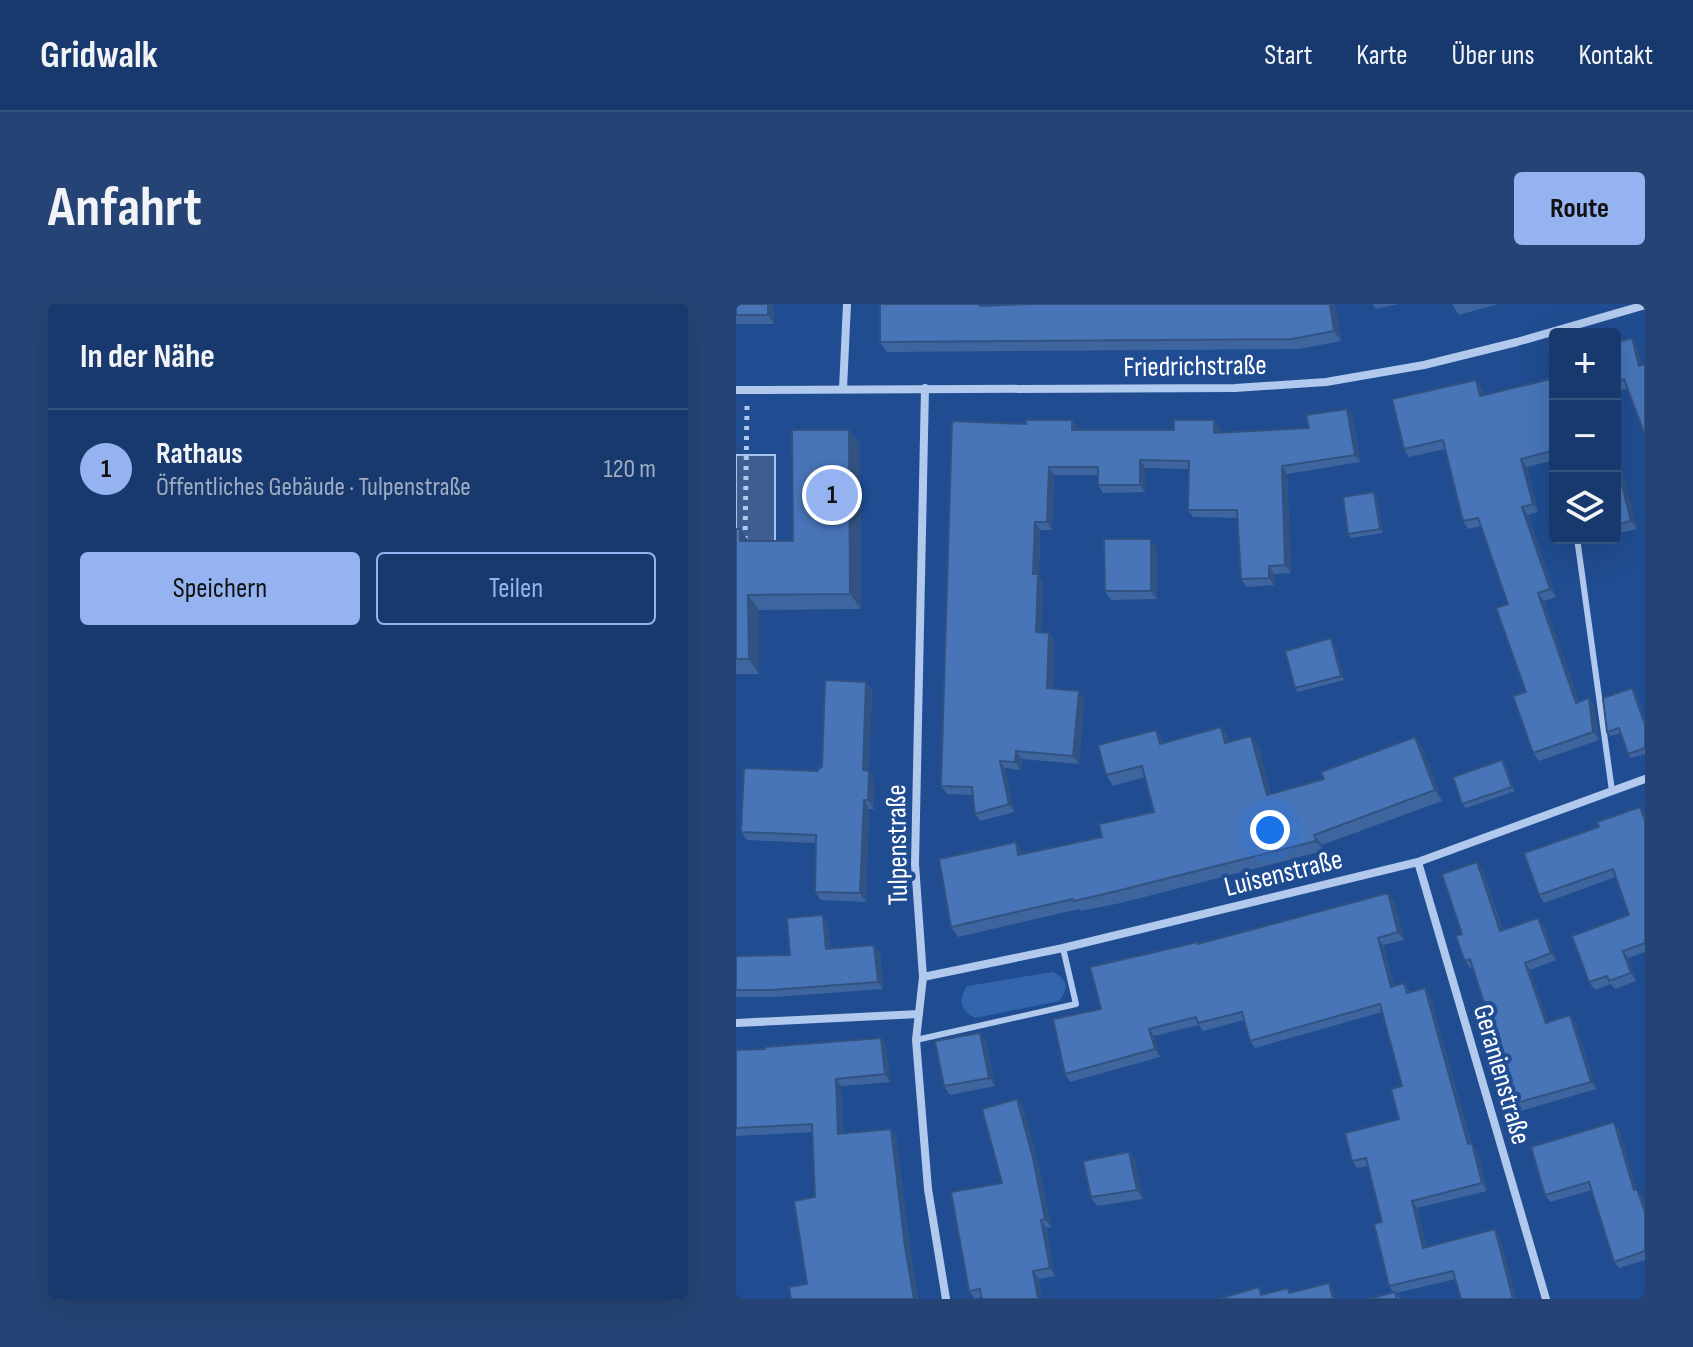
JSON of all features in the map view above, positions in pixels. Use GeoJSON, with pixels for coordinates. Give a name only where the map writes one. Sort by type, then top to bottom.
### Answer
{"type":"FeatureCollection","features":[{"type":"Feature","properties":{"kind":"street"},"geometry":{"type":"LineString","coordinates":[[843,389],[847,304]]}},
{"type":"Feature","properties":{"kind":"street","name":"Friedrichstraße"},"geometry":{"type":"LineString","coordinates":[[736,390],[1235,388],[1326,382],[1455,357],[1645,305]]}},
{"type":"Feature","properties":{"kind":"street","name":"Tulpenstraße"},"geometry":{"type":"LineString","coordinates":[[925,388],[915,864],[923,977],[916,1040],[928,1189],[946,1299]]}},
{"type":"Feature","properties":{"kind":"street","name":"Luisenstraße"},"geometry":{"type":"LineString","coordinates":[[923,977],[1063,948],[1418,862],[1645,779]]}},
{"type":"Feature","properties":{"kind":"street","name":"Geranienstraße"},"geometry":{"type":"LineString","coordinates":[[1418,862],[1546,1299]]}},
{"type":"Feature","properties":{"kind":"street"},"geometry":{"type":"LineString","coordinates":[[736,1023],[919,1014]]}},
{"type":"Feature","properties":{"kind":"lane"},"geometry":{"type":"LineString","coordinates":[[1578,544],[1612,791]]}},
{"type":"Feature","properties":{"kind":"lane"},"geometry":{"type":"LineString","coordinates":[[916,1040],[1076,1004],[1063,948]]}},
{"type":"Feature","properties":{"kind":"path"},"geometry":{"type":"LineString","coordinates":[[745,544],[747,389]]}},
{"type":"Feature","properties":{"kind":"shaded area"},"geometry":{"type":"Polygon","coordinates":[[[736,455],[775,455],[775,556],[736,555],[736,455]]]}},
{"type":"Feature","properties":{"kind":"shaded area"},"geometry":{"type":"Polygon","coordinates":[[[1053,972],[1065,984],[1065,992],[1059,1001],[975,1018],[966,1012],[962,1004],[967,986],[1053,972]]]}},
{"type":"Feature","properties":{"kind":"building"},"geometry":{"type":"Polygon","coordinates":[[[736,304],[768,304],[768,315],[736,315],[736,304]]]}},
{"type":"Feature","properties":{"kind":"building"},"geometry":{"type":"Polygon","coordinates":[[[880,304],[1330,304],[1334,331],[1292,339],[880,342],[880,304]]]}},
{"type":"Feature","properties":{"kind":"building"},"geometry":{"type":"Polygon","coordinates":[[[1632,338],[1639,366],[1645,364],[1645,435],[1624,379],[1621,380],[1621,341],[1632,338]]]}},
{"type":"Feature","properties":{"kind":"building"},"geometry":{"type":"Polygon","coordinates":[[[1549,379],[1549,452],[1521,459],[1533,504],[1522,507],[1550,589],[1538,593],[1576,703],[1589,698],[1593,732],[1533,753],[1513,696],[1526,692],[1496,608],[1508,604],[1478,518],[1463,521],[1443,440],[1404,449],[1392,399],[1476,380],[1480,396],[1549,379]]]}},
{"type":"Feature","properties":{"kind":"building"},"geometry":{"type":"Polygon","coordinates":[[[1347,409],[1355,455],[1282,466],[1285,565],[1269,566],[1269,578],[1241,579],[1237,510],[1188,510],[1189,461],[1140,460],[1140,485],[1098,485],[1098,467],[1049,467],[1047,522],[1035,522],[1033,574],[1038,574],[1036,632],[1049,633],[1047,688],[1079,691],[1073,756],[1016,751],[1015,762],[1000,761],[1009,804],[975,814],[972,787],[941,786],[952,421],[1026,424],[1026,420],[1072,420],[1072,430],[1174,430],[1174,420],[1214,420],[1214,433],[1309,428],[1306,415],[1347,409]]]}},
{"type":"Feature","properties":{"kind":"building"},"geometry":{"type":"Polygon","coordinates":[[[792,430],[849,430],[850,594],[748,595],[749,659],[736,659],[736,529],[740,529],[740,541],[793,541],[792,430]]]}},
{"type":"Feature","properties":{"kind":"building"},"geometry":{"type":"Polygon","coordinates":[[[1621,481],[1631,521],[1621,524],[1621,481]]]}},
{"type":"Feature","properties":{"kind":"building"},"geometry":{"type":"Polygon","coordinates":[[[1374,492],[1380,529],[1348,534],[1343,497],[1374,492]]]}},
{"type":"Feature","properties":{"kind":"building"},"geometry":{"type":"Polygon","coordinates":[[[1104,539],[1151,539],[1151,591],[1105,591],[1104,539]]]}},
{"type":"Feature","properties":{"kind":"building"},"geometry":{"type":"Polygon","coordinates":[[[1331,638],[1341,676],[1295,688],[1285,651],[1331,638]]]}},
{"type":"Feature","properties":{"kind":"building"},"geometry":{"type":"Polygon","coordinates":[[[825,680],[866,682],[863,770],[869,771],[868,800],[864,800],[860,893],[815,892],[816,835],[741,832],[744,768],[818,771],[822,767],[825,680]]]}},
{"type":"Feature","properties":{"kind":"building"},"geometry":{"type":"Polygon","coordinates":[[[1632,688],[1645,725],[1645,748],[1628,754],[1619,728],[1607,732],[1603,698],[1632,688]]]}},
{"type":"Feature","properties":{"kind":"building"},"geometry":{"type":"Polygon","coordinates":[[[1221,727],[1225,743],[1251,736],[1267,795],[1324,779],[1321,772],[1415,737],[1435,790],[1314,835],[1316,841],[1113,892],[951,927],[939,859],[1016,842],[1018,855],[1102,837],[1099,824],[1154,812],[1142,766],[1106,775],[1098,745],[1156,730],[1160,744],[1221,727]]]}},
{"type":"Feature","properties":{"kind":"building"},"geometry":{"type":"Polygon","coordinates":[[[1502,760],[1512,787],[1462,804],[1453,777],[1502,760]]]}},
{"type":"Feature","properties":{"kind":"building"},"geometry":{"type":"Polygon","coordinates":[[[1640,807],[1645,821],[1645,943],[1623,951],[1631,973],[1609,981],[1607,976],[1589,982],[1572,936],[1629,915],[1613,869],[1539,895],[1524,853],[1599,827],[1597,822],[1640,807]]]}},
{"type":"Feature","properties":{"kind":"building"},"geometry":{"type":"Polygon","coordinates":[[[1477,862],[1500,931],[1538,918],[1551,953],[1525,963],[1546,1023],[1570,1015],[1591,1082],[1516,1103],[1470,959],[1465,961],[1456,936],[1462,934],[1442,874],[1477,862]]]}},
{"type":"Feature","properties":{"kind":"building"},"geometry":{"type":"Polygon","coordinates":[[[1388,893],[1398,932],[1378,938],[1391,987],[1404,983],[1407,993],[1425,988],[1468,1144],[1472,1143],[1482,1183],[1412,1201],[1423,1248],[1495,1229],[1513,1299],[1461,1299],[1453,1271],[1389,1286],[1374,1224],[1382,1222],[1366,1158],[1352,1161],[1345,1133],[1399,1119],[1391,1089],[1402,1086],[1380,1004],[1250,1041],[1242,1012],[1198,1023],[1196,1017],[1149,1029],[1155,1049],[1065,1074],[1053,1019],[1101,1009],[1090,967],[1198,944],[1388,893]]]}},
{"type":"Feature","properties":{"kind":"building"},"geometry":{"type":"Polygon","coordinates":[[[823,915],[826,949],[874,945],[878,982],[736,990],[736,956],[790,955],[787,918],[823,915]]]}},
{"type":"Feature","properties":{"kind":"building"},"geometry":{"type":"Polygon","coordinates":[[[980,1033],[989,1078],[944,1086],[935,1041],[980,1033]]]}},
{"type":"Feature","properties":{"kind":"building"},"geometry":{"type":"Polygon","coordinates":[[[881,1038],[885,1074],[836,1079],[838,1134],[891,1129],[914,1299],[791,1299],[789,1287],[807,1284],[794,1201],[815,1197],[812,1124],[736,1128],[736,1050],[881,1038]]]}},
{"type":"Feature","properties":{"kind":"building"},"geometry":{"type":"Polygon","coordinates":[[[1017,1099],[1045,1219],[1041,1220],[1050,1268],[1033,1271],[1038,1299],[982,1299],[980,1289],[969,1291],[951,1192],[1002,1183],[982,1109],[1017,1099]]]}},
{"type":"Feature","properties":{"kind":"building"},"geometry":{"type":"Polygon","coordinates":[[[1614,1122],[1634,1190],[1637,1189],[1645,1212],[1645,1251],[1614,1262],[1589,1182],[1545,1195],[1531,1147],[1614,1122]]]}},
{"type":"Feature","properties":{"kind":"building"},"geometry":{"type":"Polygon","coordinates":[[[1129,1152],[1137,1190],[1091,1197],[1083,1161],[1129,1152]]]}},
{"type":"Feature","properties":{"kind":"building"},"geometry":{"type":"Polygon","coordinates":[[[1329,1283],[1333,1299],[1218,1299],[1259,1287],[1261,1295],[1288,1288],[1289,1293],[1329,1283]]]}},
{"type":"Feature","properties":{"kind":"building"},"geometry":{"type":"Polygon","coordinates":[[[1395,1292],[1397,1299],[1368,1299],[1395,1292]]]}},
{"type":"Feature","properties":{"kind":"place","name":"Rathaus"},"geometry":{"type":"Point","coordinates":[832,495]}}]}
